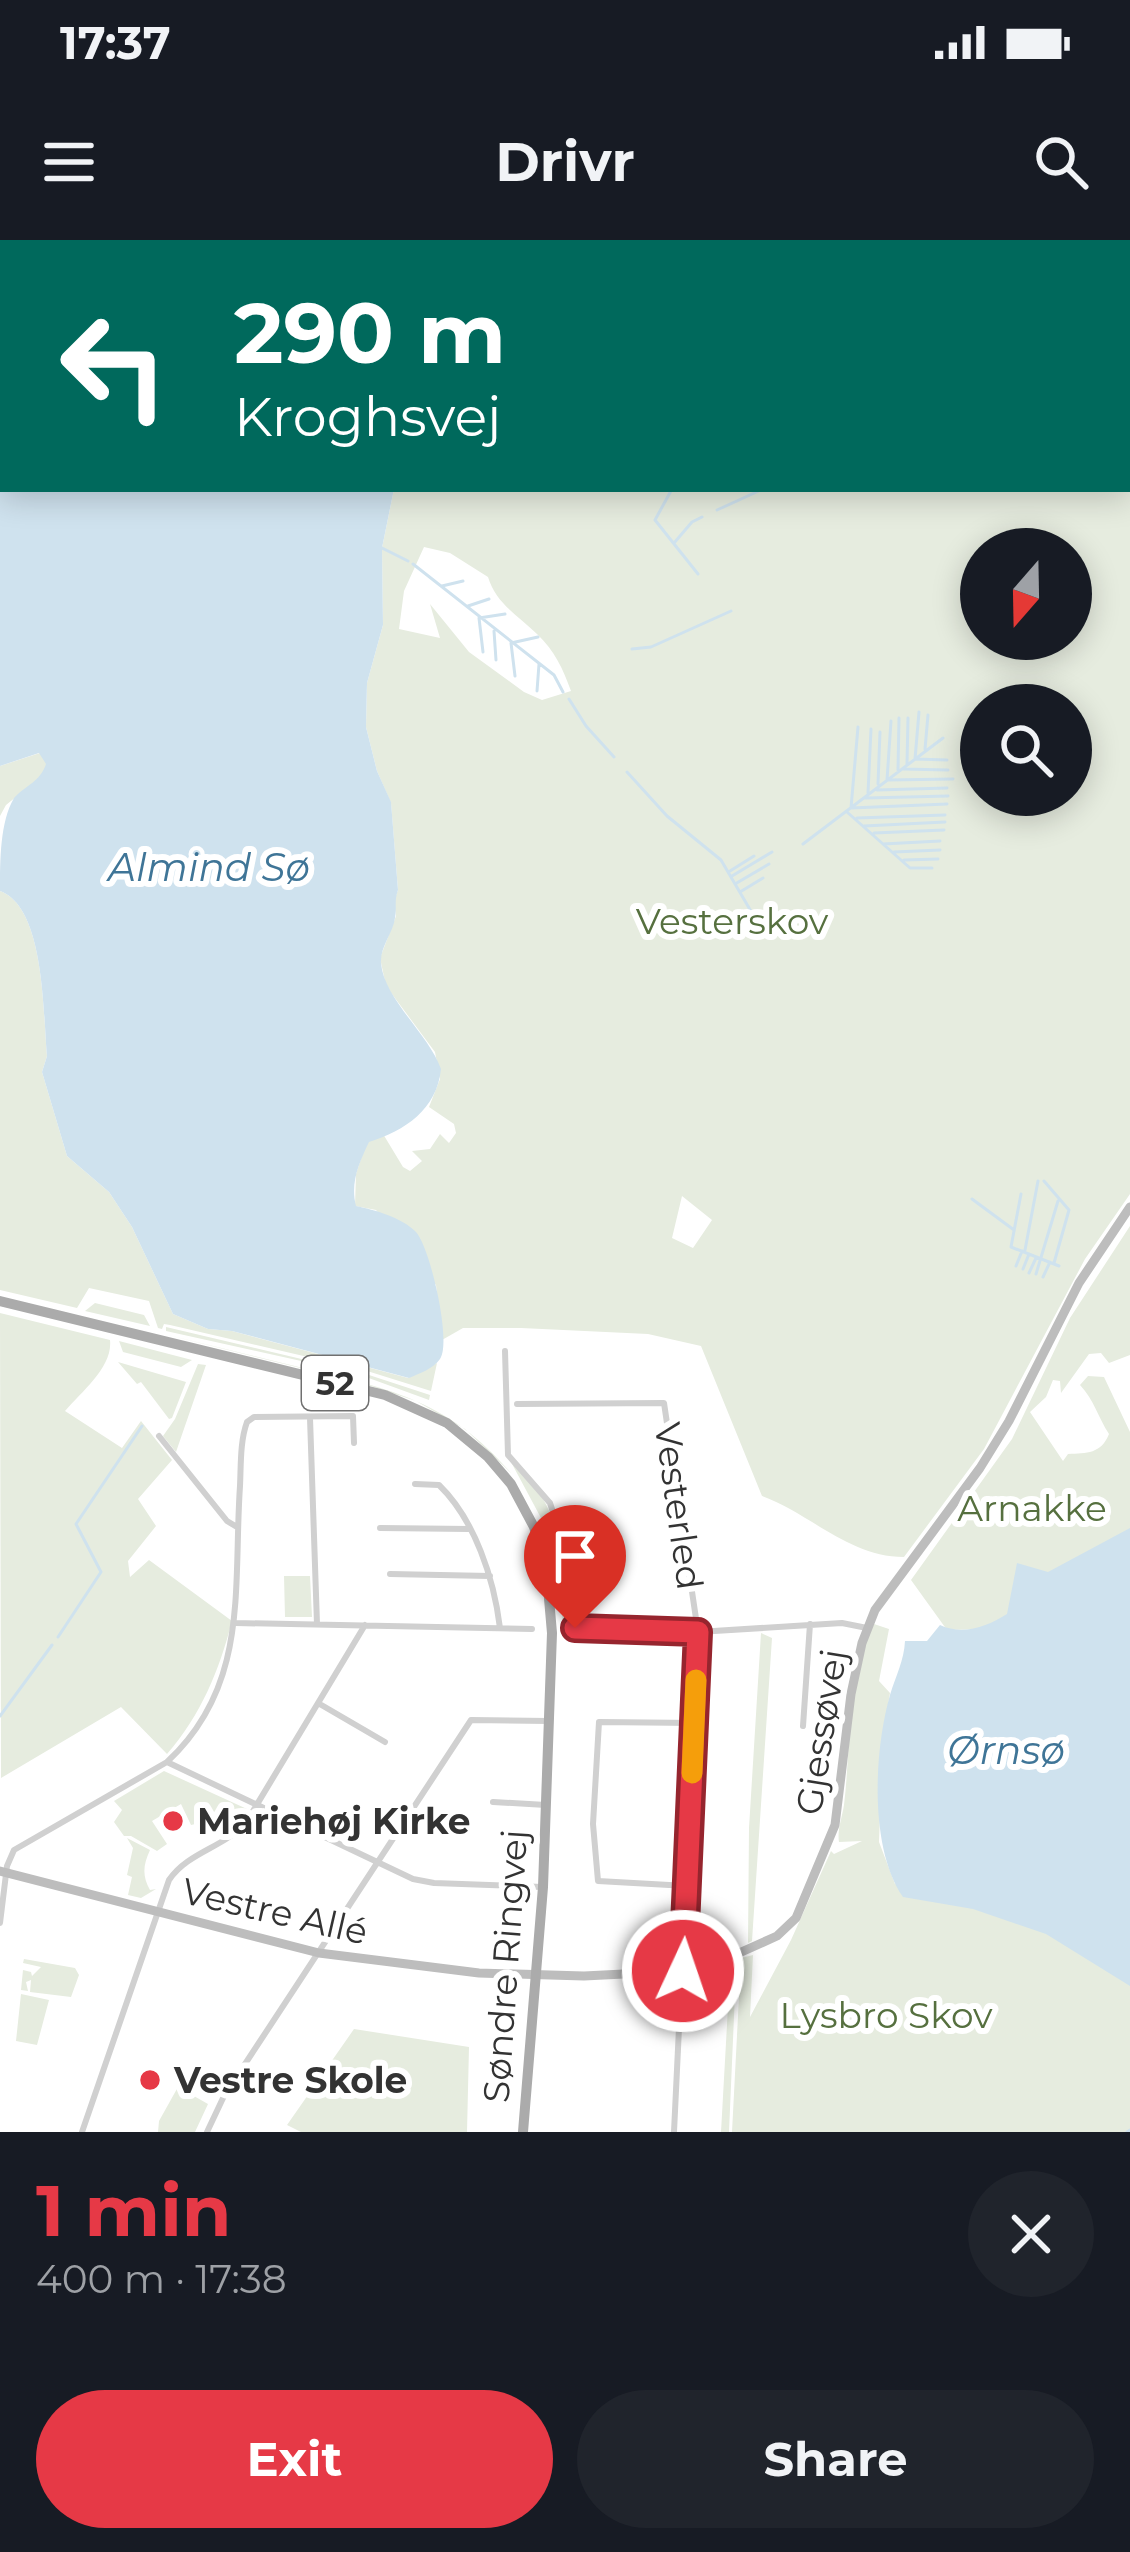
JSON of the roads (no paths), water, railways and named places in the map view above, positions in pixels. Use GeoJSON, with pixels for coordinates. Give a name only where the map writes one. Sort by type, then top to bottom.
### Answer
{"type":"FeatureCollection","features":[{"type":"Feature","properties":{"kind":"main road","name":"Søndre Ringvej"},"geometry":{"type":"LineString","coordinates":[[0,1301],[385,1395],[419,1408],[464,1436],[511,1484],[534,1527],[546,1564],[552,1633],[543,1887],[524,2132]]}},
{"type":"Feature","properties":{"kind":"street","name":"Gjessøvej"},"geometry":{"type":"LineString","coordinates":[[536,1976],[704,1967],[762,1944],[796,1918],[840,1808],[844,1732],[867,1628],[896,1577],[990,1453],[1079,1283],[1130,1208]]}},
{"type":"Feature","properties":{"kind":"street"},"geometry":{"type":"LineString","coordinates":[[505,1351],[508,1455],[550,1503],[571,1567],[575,1628],[698,1632],[810,1624],[867,1628]]}},
{"type":"Feature","properties":{"kind":"street","name":"Vesterled"},"geometry":{"type":"LineString","coordinates":[[517,1404],[664,1403],[698,1632],[674,2132]]}},
{"type":"Feature","properties":{"kind":"street"},"geometry":{"type":"LineString","coordinates":[[0,1923],[3,1871],[14,1850],[167,1762],[186,1744],[215,1692],[236,1623],[237,1527],[247,1422],[254,1417],[353,1416],[354,1443]]}},
{"type":"Feature","properties":{"kind":"street"},"geometry":{"type":"LineString","coordinates":[[310,1417],[316,1624]]}},
{"type":"Feature","properties":{"kind":"street"},"geometry":{"type":"LineString","coordinates":[[159,1436],[226,1521],[237,1527]]}},
{"type":"Feature","properties":{"kind":"street"},"geometry":{"type":"LineString","coordinates":[[415,1484],[439,1485],[452,1498],[490,1576],[500,1628]]}},
{"type":"Feature","properties":{"kind":"street"},"geometry":{"type":"LineString","coordinates":[[380,1528],[469,1528]]}},
{"type":"Feature","properties":{"kind":"street"},"geometry":{"type":"LineString","coordinates":[[390,1574],[490,1576]]}},
{"type":"Feature","properties":{"kind":"street"},"geometry":{"type":"LineString","coordinates":[[236,1623],[532,1629]]}},
{"type":"Feature","properties":{"kind":"street"},"geometry":{"type":"LineString","coordinates":[[803,1726],[810,1624]]}},
{"type":"Feature","properties":{"kind":"street"},"geometry":{"type":"LineString","coordinates":[[82,2132],[176,1869],[229,1841],[256,1806],[365,1625]]}},
{"type":"Feature","properties":{"kind":"street"},"geometry":{"type":"LineString","coordinates":[[318,1703],[385,1742]]}},
{"type":"Feature","properties":{"kind":"street"},"geometry":{"type":"LineString","coordinates":[[207,2132],[224,2096],[471,1720],[549,1720]]}},
{"type":"Feature","properties":{"kind":"street"},"geometry":{"type":"LineString","coordinates":[[687,1886],[598,1881],[593,1824],[598,1721],[694,1723]]}},
{"type":"Feature","properties":{"kind":"street"},"geometry":{"type":"LineString","coordinates":[[167,1762],[378,1864],[434,1883],[543,1887]]}},
{"type":"Feature","properties":{"kind":"street","name":"Søndre Ringvej"},"geometry":{"type":"LineString","coordinates":[[493,1802],[546,1805]]}},
{"type":"Feature","properties":{"kind":"street"},"geometry":{"type":"LineString","coordinates":[[3,1848],[14,1850]]}},
{"type":"Feature","properties":{"kind":"street","name":"Vestre Allé"},"geometry":{"type":"LineString","coordinates":[[3,1871],[319,1953],[536,1976]]}},
{"type":"Feature","properties":{"kind":"water","name":"Almind Sø"},"geometry":{"type":"Polygon","coordinates":[[[0,492],[393,492],[382,548],[383,625],[367,683],[366,727],[391,802],[398,890],[394,924],[381,963],[390,990],[441,1069],[426,1107],[395,1132],[369,1142],[354,1189],[356,1206],[395,1218],[422,1241],[443,1334],[443,1349],[434,1365],[409,1378],[232,1331],[208,1329],[173,1314],[132,1227],[109,1192],[67,1156],[42,1072],[47,1056],[34,939],[15,901],[0,891],[9,808],[46,764],[39,753],[0,766],[0,492]]]}},
{"type":"Feature","properties":{"kind":"water","name":"Ørnsø"},"geometry":{"type":"Polygon","coordinates":[[[1130,1528],[1130,1986],[1046,1934],[973,1909],[903,1897],[884,1853],[878,1771],[885,1718],[905,1641],[927,1641],[940,1625],[966,1630],[992,1622],[1007,1614],[1017,1563],[1048,1572],[1130,1528]]]}},
{"type":"Feature","properties":{"kind":"waterway"},"geometry":{"type":"LineString","coordinates":[[670,492],[655,520],[698,574]]}},
{"type":"Feature","properties":{"kind":"waterway"},"geometry":{"type":"LineString","coordinates":[[717,510],[756,492]]}},
{"type":"Feature","properties":{"kind":"waterway"},"geometry":{"type":"LineString","coordinates":[[674,543],[702,517]]}},
{"type":"Feature","properties":{"kind":"waterway"},"geometry":{"type":"LineString","coordinates":[[382,548],[408,561]]}},
{"type":"Feature","properties":{"kind":"waterway"},"geometry":{"type":"LineString","coordinates":[[413,564],[554,675],[563,692]]}},
{"type":"Feature","properties":{"kind":"waterway"},"geometry":{"type":"LineString","coordinates":[[442,586],[463,581]]}},
{"type":"Feature","properties":{"kind":"waterway"},"geometry":{"type":"LineString","coordinates":[[468,606],[489,599]]}},
{"type":"Feature","properties":{"kind":"waterway"},"geometry":{"type":"LineString","coordinates":[[632,649],[651,647],[731,611]]}},
{"type":"Feature","properties":{"kind":"waterway"},"geometry":{"type":"LineString","coordinates":[[483,652],[479,618],[505,614]]}},
{"type":"Feature","properties":{"kind":"waterway"},"geometry":{"type":"LineString","coordinates":[[494,631],[496,660]]}},
{"type":"Feature","properties":{"kind":"waterway"},"geometry":{"type":"LineString","coordinates":[[515,676],[511,643],[538,637]]}},
{"type":"Feature","properties":{"kind":"waterway"},"geometry":{"type":"LineString","coordinates":[[537,691],[539,664]]}},
{"type":"Feature","properties":{"kind":"waterway"},"geometry":{"type":"LineString","coordinates":[[569,699],[614,757]]}},
{"type":"Feature","properties":{"kind":"waterway"},"geometry":{"type":"LineString","coordinates":[[919,712],[915,759],[947,760]]}},
{"type":"Feature","properties":{"kind":"waterway"},"geometry":{"type":"LineString","coordinates":[[925,749],[928,715]]}},
{"type":"Feature","properties":{"kind":"waterway"},"geometry":{"type":"LineString","coordinates":[[898,770],[899,718]]}},
{"type":"Feature","properties":{"kind":"waterway"},"geometry":{"type":"LineString","coordinates":[[907,764],[908,718]]}},
{"type":"Feature","properties":{"kind":"waterway"},"geometry":{"type":"LineString","coordinates":[[891,721],[887,780],[953,779]]}},
{"type":"Feature","properties":{"kind":"waterway"},"geometry":{"type":"LineString","coordinates":[[858,727],[851,808],[947,804]]}},
{"type":"Feature","properties":{"kind":"waterway"},"geometry":{"type":"LineString","coordinates":[[868,793],[871,729]]}},
{"type":"Feature","properties":{"kind":"waterway"},"geometry":{"type":"LineString","coordinates":[[878,784],[880,732]]}},
{"type":"Feature","properties":{"kind":"waterway"},"geometry":{"type":"LineString","coordinates":[[803,844],[943,738]]}},
{"type":"Feature","properties":{"kind":"waterway"},"geometry":{"type":"LineString","coordinates":[[903,769],[948,770]]}},
{"type":"Feature","properties":{"kind":"waterway"},"geometry":{"type":"LineString","coordinates":[[627,772],[667,816],[721,860],[752,913]]}},
{"type":"Feature","properties":{"kind":"waterway"},"geometry":{"type":"LineString","coordinates":[[877,790],[947,788]]}},
{"type":"Feature","properties":{"kind":"waterway"},"geometry":{"type":"LineString","coordinates":[[866,798],[948,796]]}},
{"type":"Feature","properties":{"kind":"waterway"},"geometry":{"type":"LineString","coordinates":[[847,812],[910,868],[932,868]]}},
{"type":"Feature","properties":{"kind":"waterway"},"geometry":{"type":"LineString","coordinates":[[857,818],[945,815]]}},
{"type":"Feature","properties":{"kind":"waterway"},"geometry":{"type":"LineString","coordinates":[[864,826],[945,822]]}},
{"type":"Feature","properties":{"kind":"waterway"},"geometry":{"type":"LineString","coordinates":[[874,833],[944,830]]}},
{"type":"Feature","properties":{"kind":"waterway"},"geometry":{"type":"LineString","coordinates":[[883,844],[940,841]]}},
{"type":"Feature","properties":{"kind":"waterway"},"geometry":{"type":"LineString","coordinates":[[894,852],[940,850]]}},
{"type":"Feature","properties":{"kind":"waterway"},"geometry":{"type":"LineString","coordinates":[[732,876],[772,852]]}},
{"type":"Feature","properties":{"kind":"waterway"},"geometry":{"type":"LineString","coordinates":[[730,871],[754,856]]}},
{"type":"Feature","properties":{"kind":"waterway"},"geometry":{"type":"LineString","coordinates":[[904,860],[938,859]]}},
{"type":"Feature","properties":{"kind":"waterway"},"geometry":{"type":"LineString","coordinates":[[735,884],[769,864]]}},
{"type":"Feature","properties":{"kind":"waterway"},"geometry":{"type":"LineString","coordinates":[[740,892],[763,878]]}},
{"type":"Feature","properties":{"kind":"waterway"},"geometry":{"type":"LineString","coordinates":[[1025,1250],[1038,1181]]}},
{"type":"Feature","properties":{"kind":"waterway"},"geometry":{"type":"LineString","coordinates":[[1044,1181],[1069,1210],[1054,1263]]}},
{"type":"Feature","properties":{"kind":"waterway"},"geometry":{"type":"LineString","coordinates":[[1021,1194],[1011,1247],[1059,1266]]}},
{"type":"Feature","properties":{"kind":"waterway"},"geometry":{"type":"LineString","coordinates":[[972,1199],[1014,1230]]}},
{"type":"Feature","properties":{"kind":"waterway"},"geometry":{"type":"LineString","coordinates":[[1036,1274],[1058,1201]]}},
{"type":"Feature","properties":{"kind":"waterway"},"geometry":{"type":"LineString","coordinates":[[1016,1266],[1022,1251]]}},
{"type":"Feature","properties":{"kind":"waterway"},"geometry":{"type":"LineString","coordinates":[[1023,1269],[1029,1254]]}},
{"type":"Feature","properties":{"kind":"waterway"},"geometry":{"type":"LineString","coordinates":[[1029,1273],[1036,1258]]}},
{"type":"Feature","properties":{"kind":"waterway"},"geometry":{"type":"LineString","coordinates":[[1043,1277],[1050,1262]]}},
{"type":"Feature","properties":{"kind":"waterway"},"geometry":{"type":"LineString","coordinates":[[58,1637],[101,1572],[76,1524],[142,1426]]}},
{"type":"Feature","properties":{"kind":"waterway"},"geometry":{"type":"LineString","coordinates":[[0,1716],[52,1645]]}},
{"type":"Feature","properties":{"kind":"place","name":"Mariehøj Kirke"},"geometry":{"type":"Point","coordinates":[173,1821]}},
{"type":"Feature","properties":{"kind":"place","name":"Vestre Skole"},"geometry":{"type":"Point","coordinates":[150,2080]}},
{"type":"Feature","properties":{"kind":"park label","name":"Vesterskov"},"geometry":{"type":"Point","coordinates":[732,921]}},
{"type":"Feature","properties":{"kind":"park label","name":"Arnakke"},"geometry":{"type":"Point","coordinates":[1032,1508]}},
{"type":"Feature","properties":{"kind":"park label","name":"Lysbro Skov"},"geometry":{"type":"Point","coordinates":[886,2015]}}]}
